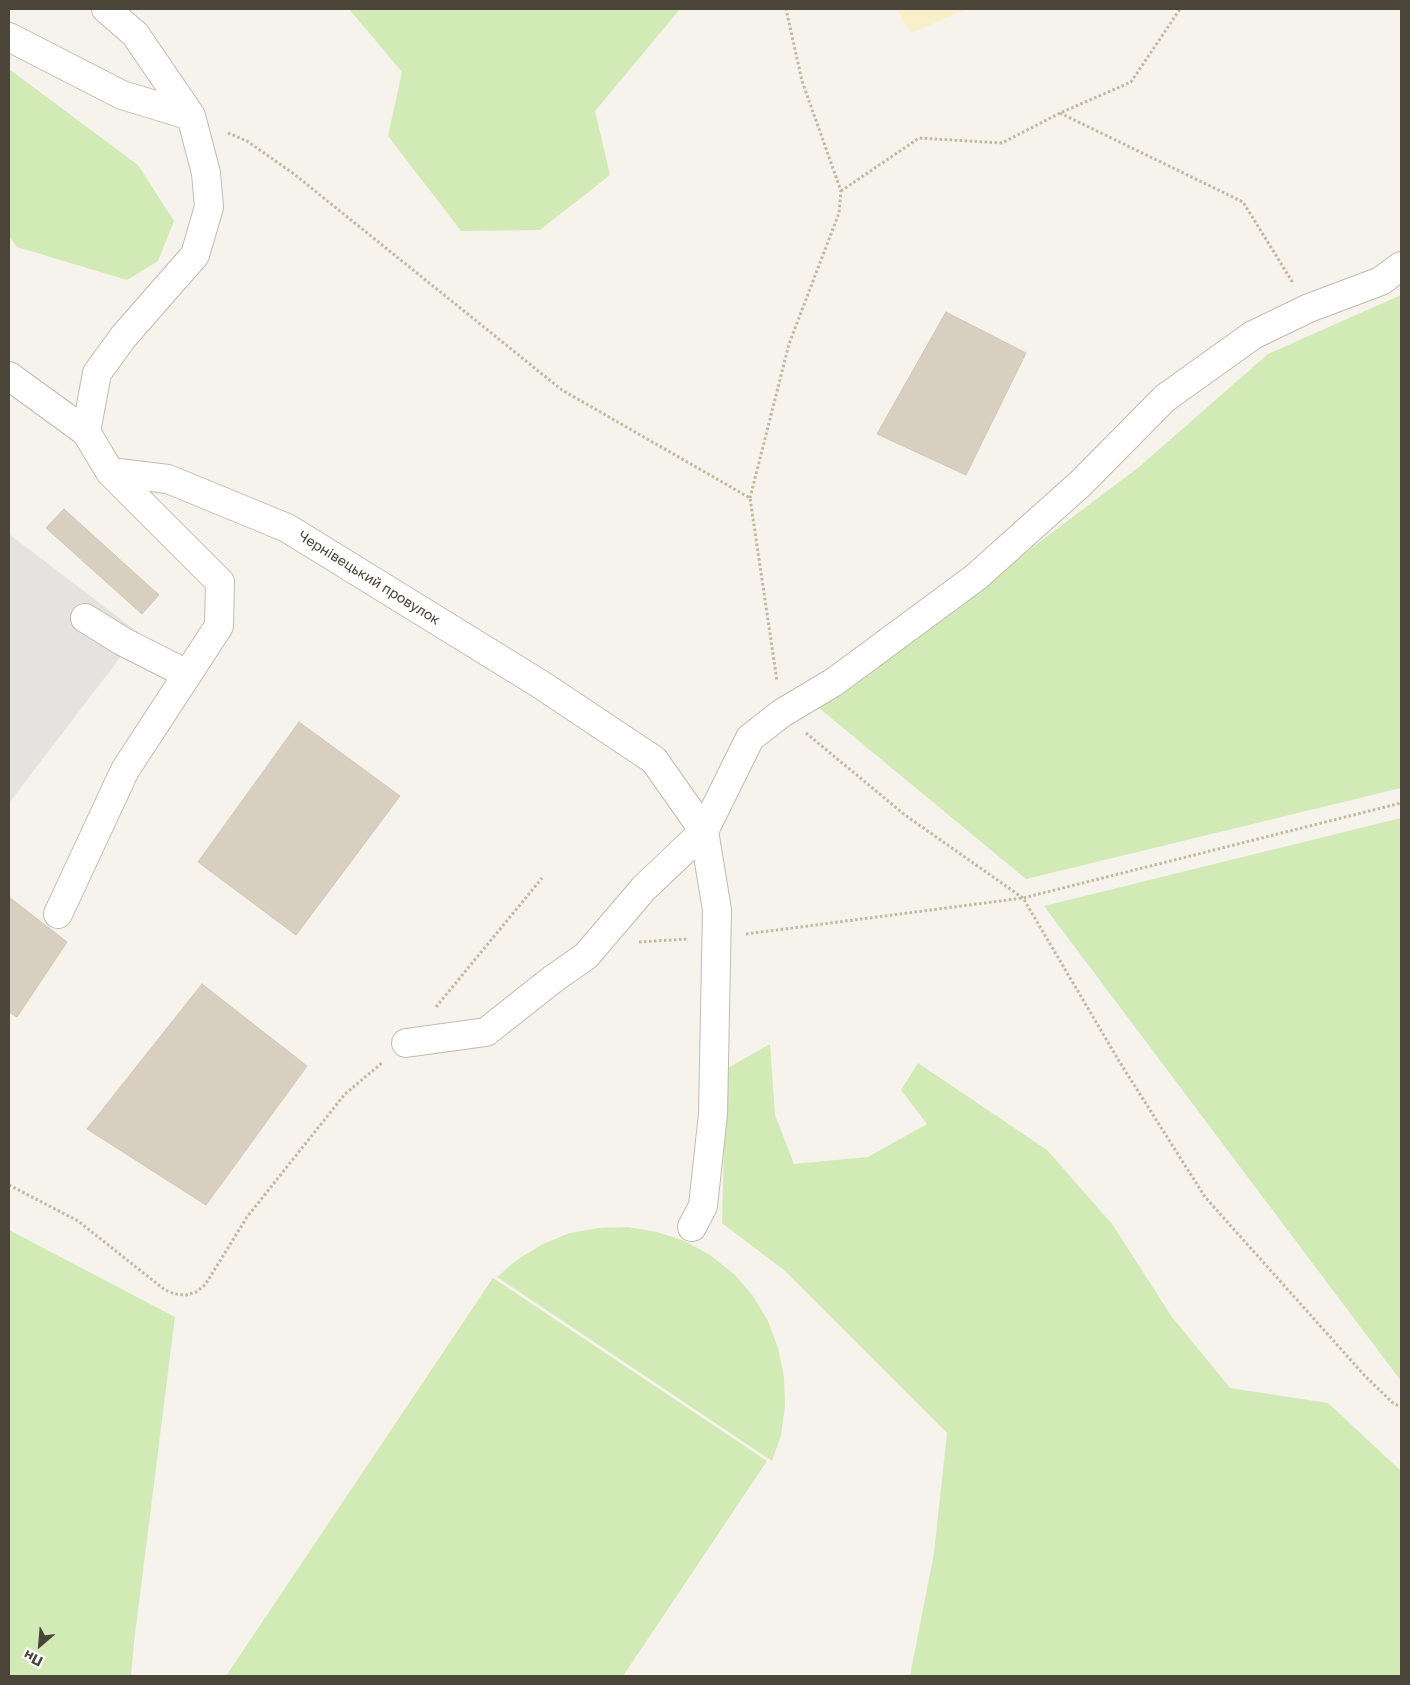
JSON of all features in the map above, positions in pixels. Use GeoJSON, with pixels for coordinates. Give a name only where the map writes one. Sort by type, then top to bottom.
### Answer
{"type":"FeatureCollection","features":[{"type":"Feature","properties":{"kind":"street"},"geometry":{"type":"LineString","coordinates":[[86,432],[97,373],[124,336],[195,255],[209,206],[206,173],[191,116],[135,34],[106,9]]}},
{"type":"Feature","properties":{"kind":"street"},"geometry":{"type":"LineString","coordinates":[[9,37],[122,95],[191,116]]}},
{"type":"Feature","properties":{"kind":"street"},"geometry":{"type":"LineString","coordinates":[[406,1043],[486,1032],[553,979],[586,956],[644,888],[704,831],[750,738],[782,713],[834,682],[976,577],[1081,483],[1164,398],[1253,335],[1309,308],[1381,281],[1401,266]]}},
{"type":"Feature","properties":{"kind":"street"},"geometry":{"type":"LineString","coordinates":[[9,376],[86,432],[110,472],[220,582],[219,626],[125,770],[58,914]]}},
{"type":"Feature","properties":{"kind":"street","name":"Чернівецький провулок"},"geometry":{"type":"LineString","coordinates":[[110,472],[168,479],[295,533],[540,684],[654,760],[704,831]]}},
{"type":"Feature","properties":{"kind":"street"},"geometry":{"type":"LineString","coordinates":[[85,618],[122,641],[187,674]]}},
{"type":"Feature","properties":{"kind":"street"},"geometry":{"type":"LineString","coordinates":[[692,1227],[703,1206],[713,1114],[717,910],[704,831]]}},
{"type":"Feature","properties":{"kind":"path"},"geometry":{"type":"LineString","coordinates":[[750,498],[788,344],[839,213],[840,191],[802,81],[786,9]]}},
{"type":"Feature","properties":{"kind":"path"},"geometry":{"type":"LineString","coordinates":[[840,191],[919,138],[1002,143],[1060,113],[1131,82],[1180,9]]}},
{"type":"Feature","properties":{"kind":"path"},"geometry":{"type":"LineString","coordinates":[[1060,113],[1243,202],[1309,308]]}},
{"type":"Feature","properties":{"kind":"path"},"geometry":{"type":"LineString","coordinates":[[594,945],[716,937],[1023,898],[1401,803]]}},
{"type":"Feature","properties":{"kind":"path"},"geometry":{"type":"LineString","coordinates":[[9,1185],[78,1221],[165,1290],[175,1294],[186,1295],[196,1292],[205,1285],[247,1217],[346,1094],[406,1043],[542,878]]}},
{"type":"Feature","properties":{"kind":"green space"},"geometry":{"type":"Polygon","coordinates":[[[349,9],[680,9],[595,111],[610,175],[540,230],[461,231],[388,136],[402,72],[349,9]]]}},
{"type":"Feature","properties":{"kind":"green space"},"geometry":{"type":"Polygon","coordinates":[[[9,69],[138,165],[174,221],[158,261],[127,280],[17,247],[9,236],[9,69]]]}},
{"type":"Feature","properties":{"kind":"green space"},"geometry":{"type":"Polygon","coordinates":[[[1401,295],[1401,788],[1026,879],[819,708],[1139,467],[1268,354],[1401,295]]]}},
{"type":"Feature","properties":{"kind":"green space"},"geometry":{"type":"Polygon","coordinates":[[[1401,818],[1401,1381],[1044,906],[1401,818]]]}},
{"type":"Feature","properties":{"kind":"green space"},"geometry":{"type":"Polygon","coordinates":[[[770,1044],[775,1115],[794,1164],[868,1157],[927,1124],[901,1090],[918,1063],[1047,1150],[1112,1224],[1172,1317],[1230,1388],[1328,1403],[1401,1471],[1401,1676],[910,1676],[934,1553],[947,1433],[785,1271],[722,1223],[726,1069],[770,1044]]]}},
{"type":"Feature","properties":{"kind":"green space"},"geometry":{"type":"Polygon","coordinates":[[[628,1227],[657,1232],[685,1241],[710,1255],[734,1274],[753,1296],[768,1321],[778,1348],[784,1377],[785,1406],[781,1435],[772,1461],[497,1277],[518,1259],[543,1244],[570,1233],[599,1228],[628,1227]]]}},
{"type":"Feature","properties":{"kind":"green space"},"geometry":{"type":"Polygon","coordinates":[[[9,1230],[175,1317],[131,1676],[9,1676],[9,1230]]]}},
{"type":"Feature","properties":{"kind":"green space"},"geometry":{"type":"Polygon","coordinates":[[[493,1278],[767,1461],[623,1676],[226,1676],[493,1278]]]}},
{"type":"Feature","properties":{"kind":"sand"},"geometry":{"type":"Polygon","coordinates":[[[896,9],[967,9],[911,33],[896,9]]]}},
{"type":"Feature","properties":{"kind":"shaded area"},"geometry":{"type":"Polygon","coordinates":[[[9,534],[139,633],[9,803],[9,534]]]}},
{"type":"Feature","properties":{"kind":"building"},"geometry":{"type":"Polygon","coordinates":[[[946,312],[1026,353],[966,475],[877,434],[946,312]]]}},
{"type":"Feature","properties":{"kind":"building"},"geometry":{"type":"Polygon","coordinates":[[[64,509],[159,595],[142,614],[46,528],[64,509]]]}},
{"type":"Feature","properties":{"kind":"building"},"geometry":{"type":"Polygon","coordinates":[[[299,722],[400,796],[296,935],[198,862],[299,722]]]}},
{"type":"Feature","properties":{"kind":"building"},"geometry":{"type":"Polygon","coordinates":[[[9,897],[67,942],[17,1017],[9,1012],[9,897]]]}},
{"type":"Feature","properties":{"kind":"building"},"geometry":{"type":"Polygon","coordinates":[[[202,984],[307,1066],[206,1205],[87,1129],[202,984]]]}}]}
